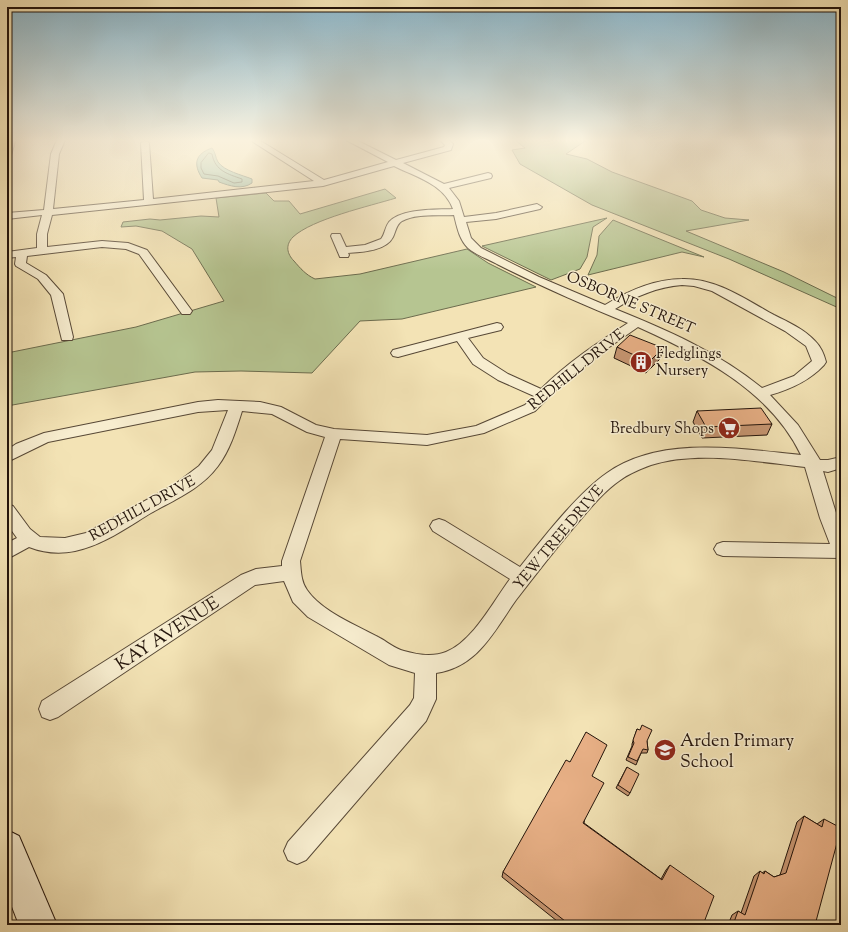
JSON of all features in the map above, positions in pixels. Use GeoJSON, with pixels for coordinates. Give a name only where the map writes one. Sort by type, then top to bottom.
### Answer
{"type":"FeatureCollection","features":[{"type":"Feature","properties":{"kind":"main road"},"geometry":{"type":"LineString","coordinates":[[7,848],[38,925]]}},
{"type":"Feature","properties":{"kind":"street"},"geometry":{"type":"LineString","coordinates":[[42,251],[42,234],[48,212],[51,183]]}},
{"type":"Feature","properties":{"kind":"street"},"geometry":{"type":"LineString","coordinates":[[148,183],[149,202]]}},
{"type":"Feature","properties":{"kind":"street"},"geometry":{"type":"LineString","coordinates":[[7,216],[318,183]]}},
{"type":"Feature","properties":{"kind":"street"},"geometry":{"type":"LineString","coordinates":[[438,183],[443,186],[452,198],[459,216]]}},
{"type":"Feature","properties":{"kind":"street"},"geometry":{"type":"LineString","coordinates":[[443,186],[454,183]]}},
{"type":"Feature","properties":{"kind":"street"},"geometry":{"type":"LineString","coordinates":[[336,236],[344,253],[367,248],[386,241],[394,223],[404,217],[420,214],[496,216],[537,207]]}},
{"type":"Feature","properties":{"kind":"street","name":"OSBORNE STREET"},"geometry":{"type":"LineString","coordinates":[[459,216],[463,233],[474,248],[556,289],[673,337],[707,354],[760,393],[792,428],[806,446],[813,464],[831,527],[841,548]]}},
{"type":"Feature","properties":{"kind":"street"},"geometry":{"type":"LineString","coordinates":[[7,255],[102,244],[128,246],[143,252],[186,311]]}},
{"type":"Feature","properties":{"kind":"street"},"geometry":{"type":"LineString","coordinates":[[22,253],[20,264],[42,277],[57,294],[67,337]]}},
{"type":"Feature","properties":{"kind":"street"},"geometry":{"type":"LineString","coordinates":[[605,310],[627,296],[668,283],[696,283],[712,287],[738,299],[793,330],[809,341],[816,351],[819,362],[810,372],[796,382],[760,393]]}},
{"type":"Feature","properties":{"kind":"street","name":"REDHILL DRIVE"},"geometry":{"type":"LineString","coordinates":[[7,457],[21,448],[44,438],[198,407],[237,405],[276,410],[312,429],[334,434],[427,440],[479,430],[530,408],[560,378],[637,322]]}},
{"type":"Feature","properties":{"kind":"street"},"geometry":{"type":"LineString","coordinates":[[398,353],[497,327]]}},
{"type":"Feature","properties":{"kind":"street"},"geometry":{"type":"LineString","coordinates":[[460,336],[478,361],[503,377],[543,395]]}},
{"type":"Feature","properties":{"kind":"street","name":"REDHILL DRIVE"},"geometry":{"type":"LineString","coordinates":[[29,539],[37,543],[51,545],[74,544],[80,542],[100,535],[181,488],[201,475],[212,462],[227,435],[237,405]]}},
{"type":"Feature","properties":{"kind":"street","name":"YEW TREE DRIVE"},"geometry":{"type":"LineString","coordinates":[[334,434],[291,561],[290,573],[296,591],[312,611],[396,658],[426,665],[445,662],[467,650],[552,540],[603,483],[628,468],[661,458],[696,453],[731,455],[828,466],[841,462]]}},
{"type":"Feature","properties":{"kind":"street"},"geometry":{"type":"LineString","coordinates":[[7,510],[29,539],[7,552]]}},
{"type":"Feature","properties":{"kind":"street"},"geometry":{"type":"LineString","coordinates":[[439,526],[522,577]]}},
{"type":"Feature","properties":{"kind":"street"},"geometry":{"type":"LineString","coordinates":[[723,550],[841,551]]}},
{"type":"Feature","properties":{"kind":"street","name":"KAY AVENUE"},"geometry":{"type":"LineString","coordinates":[[50,709],[248,580],[256,577],[290,573]]}},
{"type":"Feature","properties":{"kind":"street"},"geometry":{"type":"LineString","coordinates":[[297,851],[418,713],[425,699],[427,679],[426,665]]}},
{"type":"Feature","properties":{"kind":"shaded area"},"geometry":{"type":"Polygon","coordinates":[[[554,183],[644,183],[692,201],[701,210],[725,218],[749,220],[686,231],[784,272],[841,300],[841,309],[729,259],[592,205],[554,183]]]}},
{"type":"Feature","properties":{"kind":"shaded area"},"geometry":{"type":"Polygon","coordinates":[[[385,189],[396,198],[313,224],[302,230],[290,240],[288,252],[303,271],[315,279],[360,274],[467,249],[488,263],[536,287],[402,319],[360,321],[312,373],[241,371],[195,372],[7,406],[7,353],[136,327],[224,301],[192,249],[162,231],[136,226],[121,227],[123,222],[201,216],[219,217],[216,198],[266,193],[274,201],[289,201],[300,214],[385,189]]]}},
{"type":"Feature","properties":{"kind":"shaded area"},"geometry":{"type":"Polygon","coordinates":[[[607,218],[593,227],[587,257],[580,269],[551,280],[482,246],[607,218]]]}},
{"type":"Feature","properties":{"kind":"shaded area"},"geometry":{"type":"Polygon","coordinates":[[[613,220],[704,257],[682,252],[588,275],[597,255],[599,236],[613,220]]]}},
{"type":"Feature","properties":{"kind":"water"},"geometry":{"type":"Polygon","coordinates":[[[223,183],[251,183],[240,187],[223,183]]]}},
{"type":"Feature","properties":{"kind":"building"},"geometry":{"type":"Polygon","coordinates":[[[630,335],[663,348],[649,362],[617,347],[630,335]]]}},
{"type":"Feature","properties":{"kind":"building"},"geometry":{"type":"Polygon","coordinates":[[[761,408],[772,424],[706,427],[697,411],[761,408]]]}},
{"type":"Feature","properties":{"kind":"building"},"geometry":{"type":"Polygon","coordinates":[[[642,725],[652,730],[647,741],[648,750],[643,749],[637,761],[628,757],[634,743],[633,740],[637,729],[640,730],[642,725]]]}},
{"type":"Feature","properties":{"kind":"building"},"geometry":{"type":"Polygon","coordinates":[[[586,732],[607,745],[592,776],[604,783],[583,823],[662,880],[670,865],[714,896],[703,925],[570,925],[503,872],[566,760],[570,762],[586,732]]]}},
{"type":"Feature","properties":{"kind":"building"},"geometry":{"type":"Polygon","coordinates":[[[627,767],[639,774],[630,793],[618,785],[627,767]]]}},
{"type":"Feature","properties":{"kind":"building"},"geometry":{"type":"Polygon","coordinates":[[[804,816],[822,827],[824,819],[841,828],[815,925],[733,925],[738,911],[745,915],[760,871],[764,874],[765,871],[774,877],[786,873],[804,816]]]}},
{"type":"Feature","properties":{"kind":"place","name":"Fledglings Nursery"},"geometry":{"type":"Point","coordinates":[641,362]}},
{"type":"Feature","properties":{"kind":"place","name":"Bredbury Shops"},"geometry":{"type":"Point","coordinates":[729,428]}},
{"type":"Feature","properties":{"kind":"place","name":"Arden Primary School"},"geometry":{"type":"Point","coordinates":[665,750]}}]}
